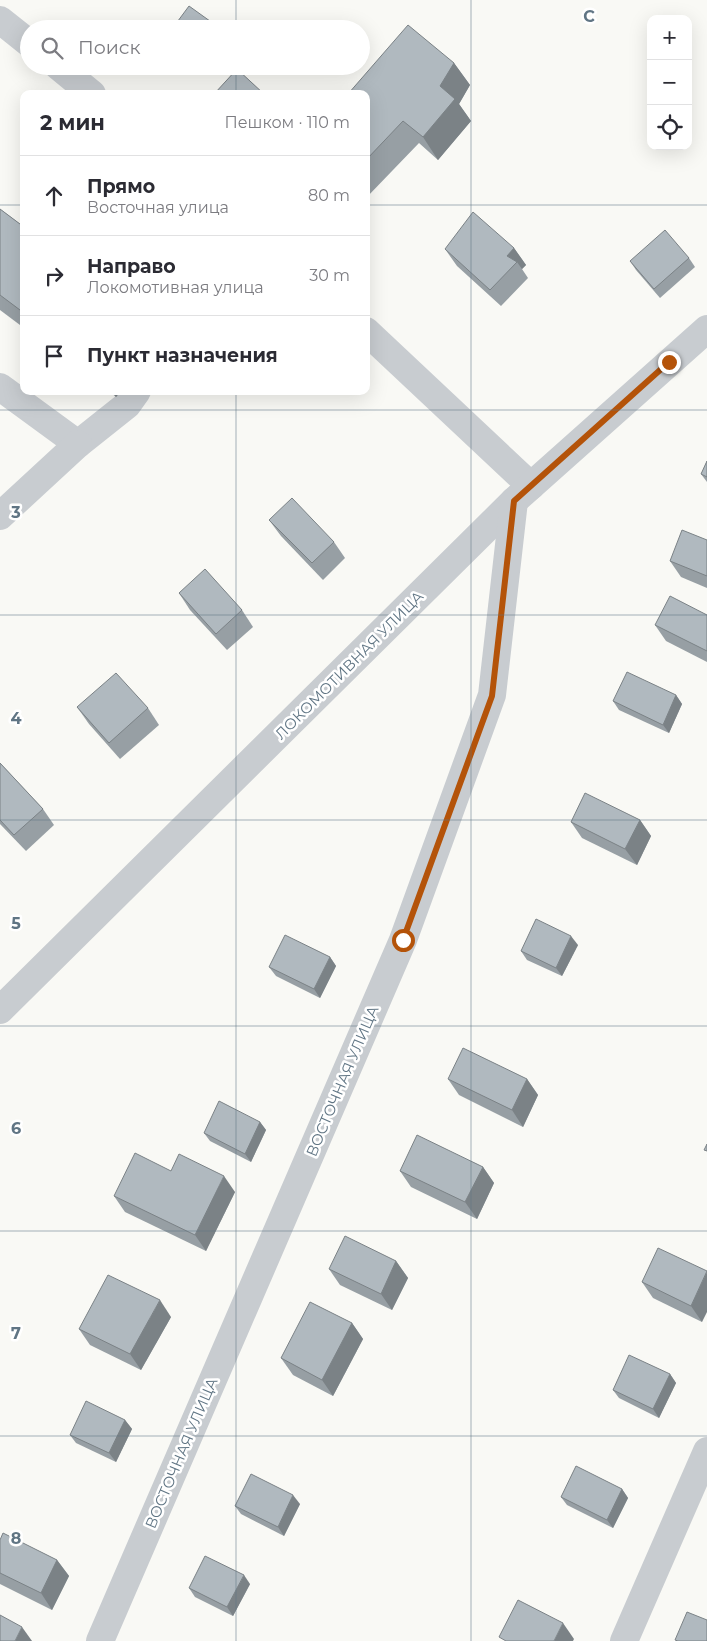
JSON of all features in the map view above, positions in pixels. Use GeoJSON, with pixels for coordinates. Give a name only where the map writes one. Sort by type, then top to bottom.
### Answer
{"type":"FeatureCollection","features":[{"type":"Feature","properties":{"kind":"street"},"geometry":{"type":"LineString","coordinates":[[0,20],[20,36]]}},
{"type":"Feature","properties":{"kind":"street"},"geometry":{"type":"LineString","coordinates":[[69,75],[87,90]]}},
{"type":"Feature","properties":{"kind":"street","name":"ЛОКОМОТИВНАЯ УЛИЦА"},"geometry":{"type":"LineString","coordinates":[[0,1010],[523,494],[707,329]]}},
{"type":"Feature","properties":{"kind":"street"},"geometry":{"type":"LineString","coordinates":[[370,335],[523,494]]}},
{"type":"Feature","properties":{"kind":"street"},"geometry":{"type":"LineString","coordinates":[[0,387],[78,444]]}},
{"type":"Feature","properties":{"kind":"street"},"geometry":{"type":"LineString","coordinates":[[0,516],[78,444],[127,405],[134,395]]}},
{"type":"Feature","properties":{"kind":"street","name":"ВОСТОЧНАЯ УЛИЦА"},"geometry":{"type":"LineString","coordinates":[[100,1641],[403,940],[492,696],[523,494]]}},
{"type":"Feature","properties":{"kind":"street"},"geometry":{"type":"LineString","coordinates":[[624,1641],[707,1451]]}},
{"type":"Feature","properties":{"kind":"building"},"geometry":{"type":"Polygon","coordinates":[[[189,6],[208,20],[179,20],[189,6]]]}},
{"type":"Feature","properties":{"kind":"building"},"geometry":{"type":"Polygon","coordinates":[[[408,25],[454,63],[440,86],[455,99],[423,137],[403,121],[370,156],[370,90],[351,90],[365,75],[370,75],[370,69],[408,25]]]}},
{"type":"Feature","properties":{"kind":"building"},"geometry":{"type":"Polygon","coordinates":[[[232,75],[243,75],[260,90],[218,90],[232,75]]]}},
{"type":"Feature","properties":{"kind":"building"},"geometry":{"type":"Polygon","coordinates":[[[0,209],[20,224],[20,310],[0,295],[0,209]]]}},
{"type":"Feature","properties":{"kind":"building"},"geometry":{"type":"Polygon","coordinates":[[[473,212],[514,248],[507,256],[517,262],[490,290],[445,249],[473,212]]]}},
{"type":"Feature","properties":{"kind":"building"},"geometry":{"type":"Polygon","coordinates":[[[665,230],[689,258],[654,289],[630,261],[665,230]]]}},
{"type":"Feature","properties":{"kind":"building"},"geometry":{"type":"Polygon","coordinates":[[[707,461],[707,477],[701,474],[707,461]]]}},
{"type":"Feature","properties":{"kind":"building"},"geometry":{"type":"Polygon","coordinates":[[[292,498],[334,542],[312,563],[269,520],[292,498]]]}},
{"type":"Feature","properties":{"kind":"building"},"geometry":{"type":"Polygon","coordinates":[[[682,530],[707,540],[707,576],[670,561],[682,530]]]}},
{"type":"Feature","properties":{"kind":"building"},"geometry":{"type":"Polygon","coordinates":[[[205,569],[242,610],[216,634],[179,593],[205,569]]]}},
{"type":"Feature","properties":{"kind":"building"},"geometry":{"type":"Polygon","coordinates":[[[670,596],[707,615],[707,651],[655,625],[670,596]]]}},
{"type":"Feature","properties":{"kind":"building"},"geometry":{"type":"Polygon","coordinates":[[[627,672],[676,695],[663,725],[613,701],[627,672]]]}},
{"type":"Feature","properties":{"kind":"building"},"geometry":{"type":"Polygon","coordinates":[[[116,673],[148,708],[109,743],[77,707],[116,673]]]}},
{"type":"Feature","properties":{"kind":"building"},"geometry":{"type":"Polygon","coordinates":[[[0,763],[43,809],[14,835],[0,820],[0,763]]]}},
{"type":"Feature","properties":{"kind":"building"},"geometry":{"type":"Polygon","coordinates":[[[585,793],[640,820],[625,849],[571,822],[585,793]]]}},
{"type":"Feature","properties":{"kind":"building"},"geometry":{"type":"Polygon","coordinates":[[[536,919],[571,936],[556,968],[521,951],[536,919]]]}},
{"type":"Feature","properties":{"kind":"building"},"geometry":{"type":"Polygon","coordinates":[[[285,935],[330,957],[314,989],[269,967],[285,935]]]}},
{"type":"Feature","properties":{"kind":"building"},"geometry":{"type":"Polygon","coordinates":[[[463,1048],[527,1079],[512,1110],[448,1079],[463,1048]]]}},
{"type":"Feature","properties":{"kind":"building"},"geometry":{"type":"Polygon","coordinates":[[[219,1101],[260,1122],[245,1154],[204,1133],[219,1101]]]}},
{"type":"Feature","properties":{"kind":"building"},"geometry":{"type":"Polygon","coordinates":[[[417,1135],[483,1167],[465,1202],[400,1171],[417,1135]]]}},
{"type":"Feature","properties":{"kind":"building"},"geometry":{"type":"Polygon","coordinates":[[[135,1153],[171,1171],[179,1154],[224,1176],[195,1235],[114,1196],[135,1153]]]}},
{"type":"Feature","properties":{"kind":"building"},"geometry":{"type":"Polygon","coordinates":[[[345,1236],[396,1261],[381,1294],[329,1269],[345,1236]]]}},
{"type":"Feature","properties":{"kind":"building"},"geometry":{"type":"Polygon","coordinates":[[[658,1248],[707,1271],[691,1306],[642,1282],[658,1248]]]}},
{"type":"Feature","properties":{"kind":"building"},"geometry":{"type":"Polygon","coordinates":[[[108,1275],[160,1300],[130,1354],[79,1329],[108,1275]]]}},
{"type":"Feature","properties":{"kind":"building"},"geometry":{"type":"Polygon","coordinates":[[[310,1302],[352,1323],[322,1380],[281,1358],[310,1302]]]}},
{"type":"Feature","properties":{"kind":"building"},"geometry":{"type":"Polygon","coordinates":[[[629,1355],[670,1374],[653,1409],[613,1390],[629,1355]]]}},
{"type":"Feature","properties":{"kind":"building"},"geometry":{"type":"Polygon","coordinates":[[[86,1401],[125,1420],[109,1453],[70,1435],[86,1401]]]}},
{"type":"Feature","properties":{"kind":"building"},"geometry":{"type":"Polygon","coordinates":[[[576,1466],[622,1489],[607,1520],[561,1497],[576,1466]]]}},
{"type":"Feature","properties":{"kind":"building"},"geometry":{"type":"Polygon","coordinates":[[[251,1474],[293,1495],[278,1527],[235,1506],[251,1474]]]}},
{"type":"Feature","properties":{"kind":"building"},"geometry":{"type":"Polygon","coordinates":[[[3,1533],[57,1560],[41,1593],[0,1573],[0,1540],[3,1533]]]}},
{"type":"Feature","properties":{"kind":"building"},"geometry":{"type":"Polygon","coordinates":[[[205,1556],[244,1575],[227,1607],[189,1588],[205,1556]]]}},
{"type":"Feature","properties":{"kind":"building"},"geometry":{"type":"Polygon","coordinates":[[[518,1600],[563,1623],[554,1641],[506,1641],[499,1637],[518,1600]]]}},
{"type":"Feature","properties":{"kind":"building"},"geometry":{"type":"Polygon","coordinates":[[[687,1612],[707,1620],[707,1641],[675,1640],[687,1612]]]}},
{"type":"Feature","properties":{"kind":"building"},"geometry":{"type":"Polygon","coordinates":[[[0,1615],[22,1627],[15,1641],[0,1641],[0,1615]]]}},
{"type":"Feature","properties":{"kind":"route"},"geometry":{"type":"LineString","coordinates":[[403,940],[492,696],[514,501],[669,362]]}}]}
